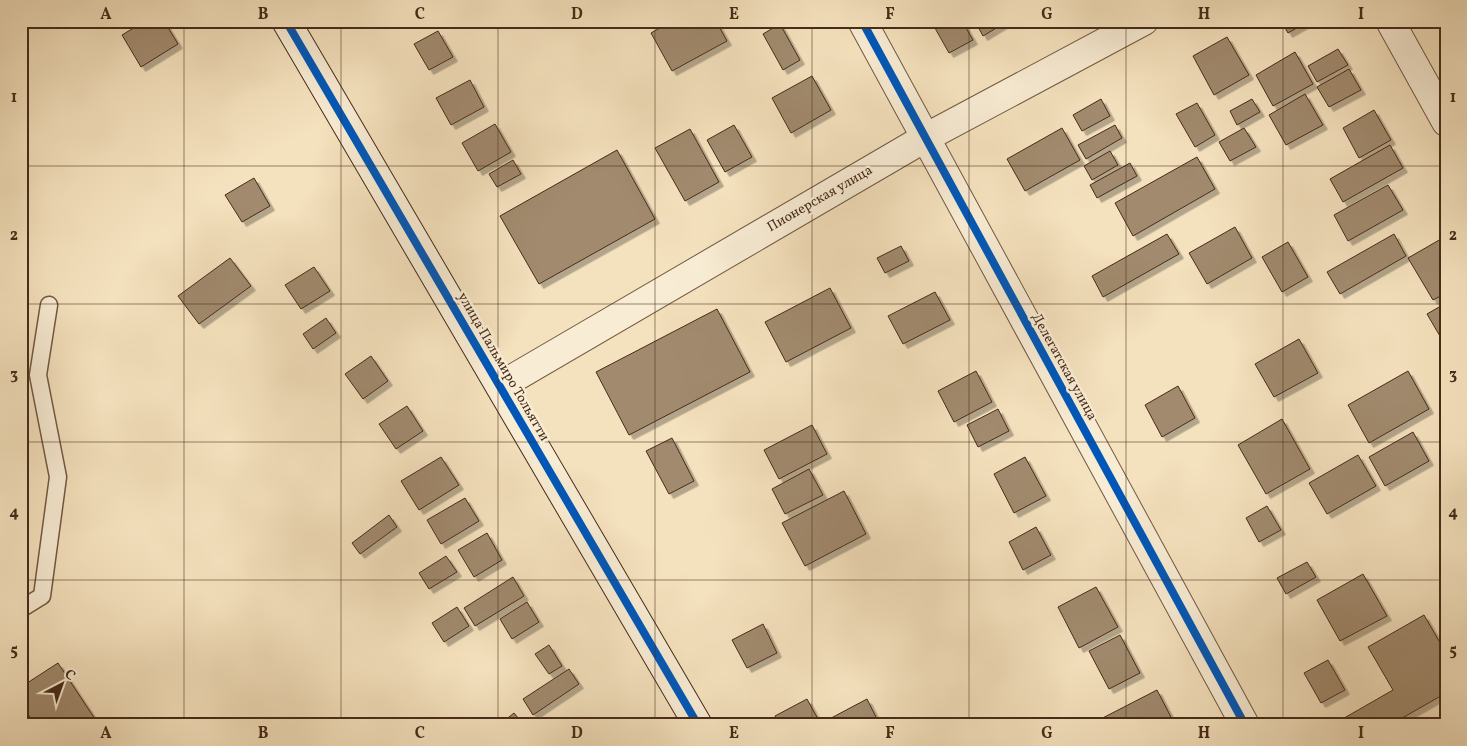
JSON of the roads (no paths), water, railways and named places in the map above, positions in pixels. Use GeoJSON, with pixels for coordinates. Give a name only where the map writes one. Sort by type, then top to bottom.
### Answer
{"type":"FeatureCollection","features":[{"type":"Feature","properties":{"kind":"street","name":"улица Пальмиро Тольятти"},"geometry":{"type":"LineString","coordinates":[[286,21],[698,725]]}},
{"type":"Feature","properties":{"kind":"street","name":"Делегатская улица"},"geometry":{"type":"LineString","coordinates":[[862,21],[1245,725]]}},
{"type":"Feature","properties":{"kind":"street","name":"Пионерская улица"},"geometry":{"type":"LineString","coordinates":[[500,386],[925,138],[1144,21]]}},
{"type":"Feature","properties":{"kind":"street"},"geometry":{"type":"LineString","coordinates":[[1390,21],[1446,122]]}},
{"type":"Feature","properties":{"kind":"lane"},"geometry":{"type":"LineString","coordinates":[[21,609],[42,596],[58,477],[38,375],[49,305]]}}]}
